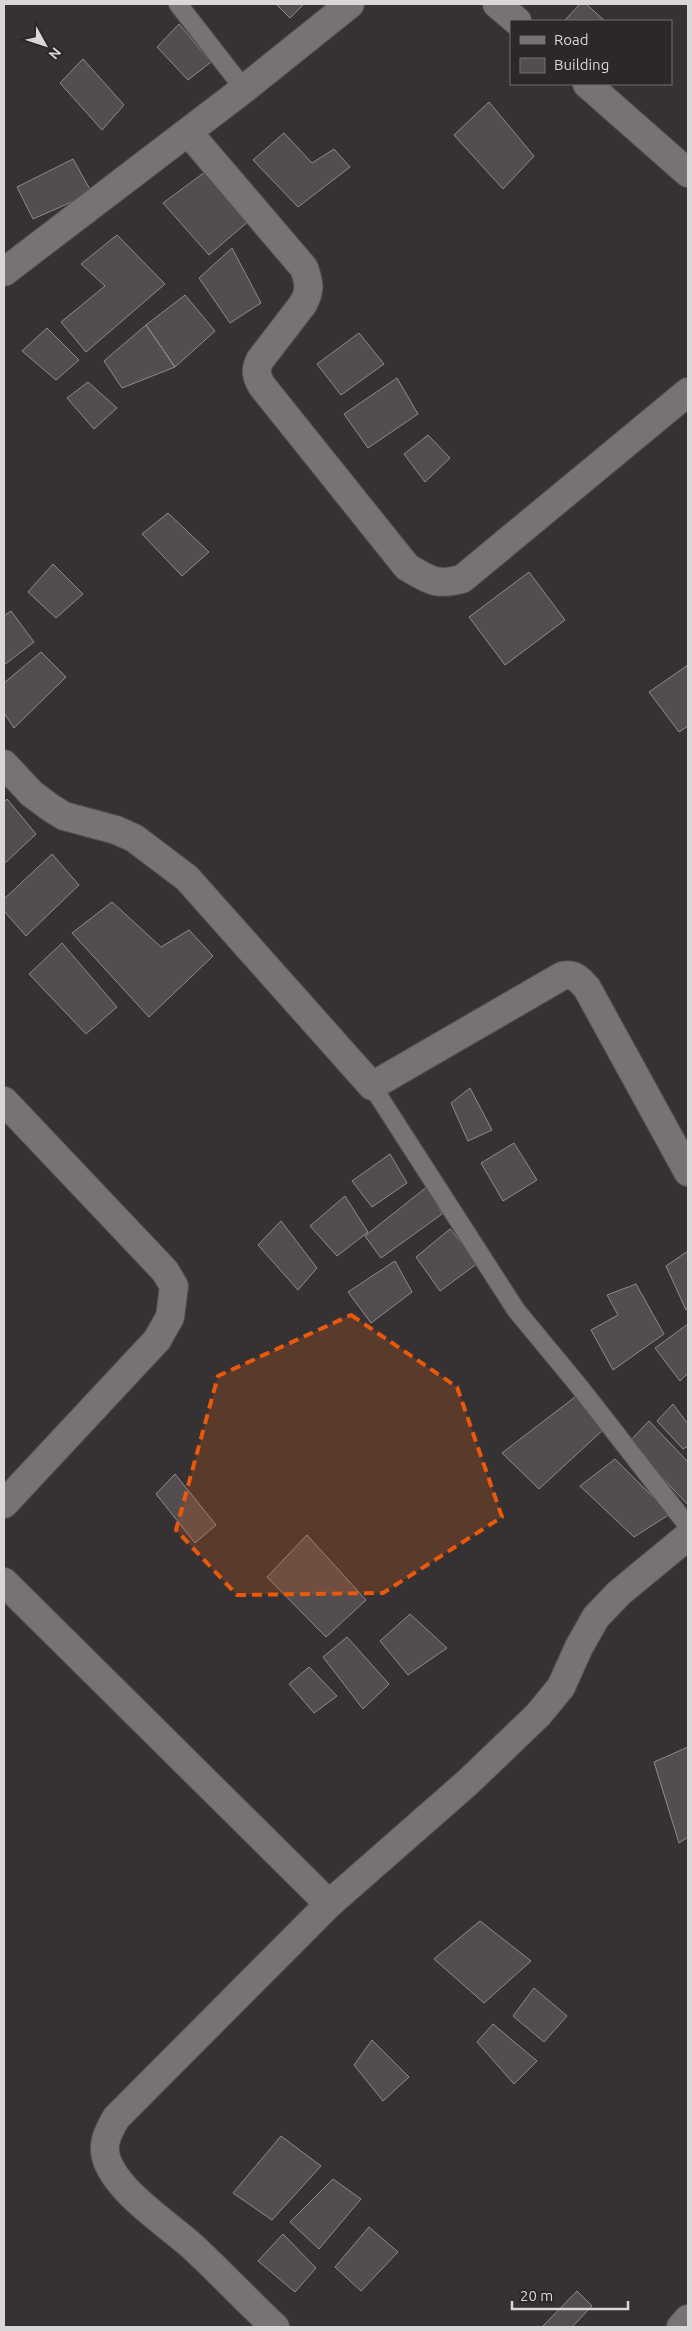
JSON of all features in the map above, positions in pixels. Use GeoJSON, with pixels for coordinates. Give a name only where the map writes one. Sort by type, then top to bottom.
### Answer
{"type":"FeatureCollection","features":[{"type":"Feature","properties":{"kind":"street"},"geometry":{"type":"LineString","coordinates":[[4,272],[244,89],[350,4]]}},
{"type":"Feature","properties":{"kind":"street"},"geometry":{"type":"LineString","coordinates":[[498,4],[516,20]]}},
{"type":"Feature","properties":{"kind":"street"},"geometry":{"type":"LineString","coordinates":[[589,85],[688,173]]}},
{"type":"Feature","properties":{"kind":"street"},"geometry":{"type":"LineString","coordinates":[[188,132],[304,268],[310,283],[308,295],[303,304],[260,360],[256,367],[256,377],[407,567],[428,579],[443,584],[462,579],[688,392]]}},
{"type":"Feature","properties":{"kind":"street"},"geometry":{"type":"LineString","coordinates":[[4,764],[32,794],[51,808],[64,816],[116,830],[134,838],[187,878],[372,1086],[562,976],[570,974],[577,977],[587,988],[688,1172]]}},
{"type":"Feature","properties":{"kind":"street"},"geometry":{"type":"LineString","coordinates":[[4,1100],[165,1271],[174,1286],[170,1317],[157,1340],[4,1504]]}},
{"type":"Feature","properties":{"kind":"street"},"geometry":{"type":"LineString","coordinates":[[275,2327],[193,2248],[134,2197],[118,2179],[106,2157],[106,2137],[116,2118],[329,1904],[467,1783],[538,1715],[562,1687],[579,1647],[596,1617],[619,1593],[688,1536]]}},
{"type":"Feature","properties":{"kind":"street"},"geometry":{"type":"LineString","coordinates":[[4,1582],[329,1904]]}},
{"type":"Feature","properties":{"kind":"street"},"geometry":{"type":"LineString","coordinates":[[681,2327],[688,2319]]}},
{"type":"Feature","properties":{"kind":"lane"},"geometry":{"type":"LineString","coordinates":[[178,4],[244,89]]}},
{"type":"Feature","properties":{"kind":"lane"},"geometry":{"type":"LineString","coordinates":[[372,1086],[516,1310],[578,1385],[688,1526]]}},
{"type":"Feature","properties":{"kind":"highlighted area"},"geometry":{"type":"Polygon","coordinates":[[[351,1315],[457,1387],[502,1517],[383,1593],[237,1595],[176,1530],[218,1376],[351,1315]]]}},
{"type":"Feature","properties":{"kind":"building"},"geometry":{"type":"Polygon","coordinates":[[[276,4],[304,4],[290,18],[276,4]]]}},
{"type":"Feature","properties":{"kind":"building"},"geometry":{"type":"Polygon","coordinates":[[[580,4],[586,4],[604,20],[565,20],[580,4]]]}},
{"type":"Feature","properties":{"kind":"building"},"geometry":{"type":"Polygon","coordinates":[[[179,24],[211,62],[188,80],[157,47],[179,24]]]}},
{"type":"Feature","properties":{"kind":"building"},"geometry":{"type":"Polygon","coordinates":[[[83,59],[124,105],[102,130],[60,83],[83,59]]]}},
{"type":"Feature","properties":{"kind":"building"},"geometry":{"type":"Polygon","coordinates":[[[489,102],[534,156],[503,189],[454,135],[489,102]]]}},
{"type":"Feature","properties":{"kind":"building"},"geometry":{"type":"Polygon","coordinates":[[[284,133],[312,163],[334,149],[350,167],[298,207],[253,160],[284,133]]]}},
{"type":"Feature","properties":{"kind":"building"},"geometry":{"type":"Polygon","coordinates":[[[73,159],[92,193],[33,219],[17,187],[73,159]]]}},
{"type":"Feature","properties":{"kind":"building"},"geometry":{"type":"Polygon","coordinates":[[[209,169],[250,220],[209,255],[163,203],[209,169]]]}},
{"type":"Feature","properties":{"kind":"building"},"geometry":{"type":"Polygon","coordinates":[[[117,235],[165,284],[86,352],[61,322],[105,286],[81,264],[117,235]]]}},
{"type":"Feature","properties":{"kind":"building"},"geometry":{"type":"Polygon","coordinates":[[[232,248],[261,303],[230,323],[199,278],[232,248]]]}},
{"type":"Feature","properties":{"kind":"building"},"geometry":{"type":"Polygon","coordinates":[[[185,295],[215,331],[175,367],[146,325],[185,295]]]}},
{"type":"Feature","properties":{"kind":"building"},"geometry":{"type":"Polygon","coordinates":[[[146,325],[175,367],[122,388],[104,361],[146,325]]]}},
{"type":"Feature","properties":{"kind":"building"},"geometry":{"type":"Polygon","coordinates":[[[47,328],[79,360],[56,380],[22,351],[47,328]]]}},
{"type":"Feature","properties":{"kind":"building"},"geometry":{"type":"Polygon","coordinates":[[[359,333],[384,364],[341,395],[317,364],[359,333]]]}},
{"type":"Feature","properties":{"kind":"building"},"geometry":{"type":"Polygon","coordinates":[[[397,378],[418,414],[368,448],[344,414],[397,378]]]}},
{"type":"Feature","properties":{"kind":"building"},"geometry":{"type":"Polygon","coordinates":[[[88,382],[117,408],[94,429],[67,398],[88,382]]]}},
{"type":"Feature","properties":{"kind":"building"},"geometry":{"type":"Polygon","coordinates":[[[428,435],[450,458],[425,482],[404,454],[428,435]]]}},
{"type":"Feature","properties":{"kind":"building"},"geometry":{"type":"Polygon","coordinates":[[[168,513],[209,552],[182,576],[142,534],[168,513]]]}},
{"type":"Feature","properties":{"kind":"building"},"geometry":{"type":"Polygon","coordinates":[[[53,564],[83,594],[56,618],[28,592],[53,564]]]}},
{"type":"Feature","properties":{"kind":"building"},"geometry":{"type":"Polygon","coordinates":[[[529,572],[565,620],[505,665],[469,617],[529,572]]]}},
{"type":"Feature","properties":{"kind":"building"},"geometry":{"type":"Polygon","coordinates":[[[11,611],[34,642],[4,665],[4,616],[11,611]]]}},
{"type":"Feature","properties":{"kind":"building"},"geometry":{"type":"Polygon","coordinates":[[[41,652],[66,677],[14,728],[4,713],[4,683],[41,652]]]}},
{"type":"Feature","properties":{"kind":"building"},"geometry":{"type":"Polygon","coordinates":[[[688,665],[688,726],[679,732],[649,692],[688,665]]]}},
{"type":"Feature","properties":{"kind":"building"},"geometry":{"type":"Polygon","coordinates":[[[7,799],[36,834],[4,864],[4,802],[7,799]]]}},
{"type":"Feature","properties":{"kind":"building"},"geometry":{"type":"Polygon","coordinates":[[[52,854],[79,885],[26,936],[4,911],[4,899],[52,854]]]}},
{"type":"Feature","properties":{"kind":"building"},"geometry":{"type":"Polygon","coordinates":[[[112,902],[161,947],[189,930],[213,956],[149,1017],[72,933],[112,902]]]}},
{"type":"Feature","properties":{"kind":"building"},"geometry":{"type":"Polygon","coordinates":[[[62,943],[117,1007],[86,1034],[29,974],[62,943]]]}},
{"type":"Feature","properties":{"kind":"building"},"geometry":{"type":"Polygon","coordinates":[[[470,1088],[492,1130],[468,1141],[451,1103],[470,1088]]]}},
{"type":"Feature","properties":{"kind":"building"},"geometry":{"type":"Polygon","coordinates":[[[514,1143],[537,1180],[503,1201],[481,1163],[514,1143]]]}},
{"type":"Feature","properties":{"kind":"building"},"geometry":{"type":"Polygon","coordinates":[[[390,1154],[407,1183],[372,1207],[352,1181],[390,1154]]]}},
{"type":"Feature","properties":{"kind":"building"},"geometry":{"type":"Polygon","coordinates":[[[428,1186],[442,1214],[381,1258],[365,1236],[428,1186]]]}},
{"type":"Feature","properties":{"kind":"building"},"geometry":{"type":"Polygon","coordinates":[[[345,1196],[368,1232],[337,1256],[310,1226],[345,1196]]]}},
{"type":"Feature","properties":{"kind":"building"},"geometry":{"type":"Polygon","coordinates":[[[281,1221],[317,1268],[298,1290],[258,1245],[281,1221]]]}},
{"type":"Feature","properties":{"kind":"building"},"geometry":{"type":"Polygon","coordinates":[[[450,1229],[478,1263],[440,1291],[416,1257],[450,1229]]]}},
{"type":"Feature","properties":{"kind":"building"},"geometry":{"type":"Polygon","coordinates":[[[688,1251],[688,1308],[686,1310],[666,1266],[688,1251]]]}},
{"type":"Feature","properties":{"kind":"building"},"geometry":{"type":"Polygon","coordinates":[[[395,1261],[412,1292],[371,1323],[348,1292],[395,1261]]]}},
{"type":"Feature","properties":{"kind":"building"},"geometry":{"type":"Polygon","coordinates":[[[636,1284],[664,1334],[613,1370],[591,1330],[618,1315],[607,1295],[636,1284]]]}},
{"type":"Feature","properties":{"kind":"building"},"geometry":{"type":"Polygon","coordinates":[[[688,1324],[688,1373],[680,1381],[655,1348],[688,1324]]]}},
{"type":"Feature","properties":{"kind":"building"},"geometry":{"type":"Polygon","coordinates":[[[579,1394],[604,1429],[539,1489],[502,1453],[579,1394]]]}},
{"type":"Feature","properties":{"kind":"building"},"geometry":{"type":"Polygon","coordinates":[[[673,1404],[688,1424],[688,1446],[683,1449],[657,1421],[673,1404]]]}},
{"type":"Feature","properties":{"kind":"building"},"geometry":{"type":"Polygon","coordinates":[[[649,1421],[688,1462],[688,1505],[629,1442],[649,1421]]]}},
{"type":"Feature","properties":{"kind":"building"},"geometry":{"type":"Polygon","coordinates":[[[615,1459],[670,1514],[634,1537],[580,1486],[615,1459]]]}},
{"type":"Feature","properties":{"kind":"building"},"geometry":{"type":"Polygon","coordinates":[[[175,1474],[216,1525],[195,1543],[156,1494],[175,1474]]]}},
{"type":"Feature","properties":{"kind":"building"},"geometry":{"type":"Polygon","coordinates":[[[307,1535],[366,1600],[326,1637],[267,1577],[307,1535]]]}},
{"type":"Feature","properties":{"kind":"building"},"geometry":{"type":"Polygon","coordinates":[[[410,1614],[447,1648],[408,1675],[380,1641],[410,1614]]]}},
{"type":"Feature","properties":{"kind":"building"},"geometry":{"type":"Polygon","coordinates":[[[347,1637],[389,1684],[363,1709],[323,1657],[347,1637]]]}},
{"type":"Feature","properties":{"kind":"building"},"geometry":{"type":"Polygon","coordinates":[[[309,1667],[337,1696],[314,1713],[289,1684],[309,1667]]]}},
{"type":"Feature","properties":{"kind":"building"},"geometry":{"type":"Polygon","coordinates":[[[688,1747],[688,1837],[679,1843],[654,1762],[688,1747]]]}},
{"type":"Feature","properties":{"kind":"building"},"geometry":{"type":"Polygon","coordinates":[[[480,1921],[531,1961],[484,2003],[434,1959],[480,1921]]]}},
{"type":"Feature","properties":{"kind":"building"},"geometry":{"type":"Polygon","coordinates":[[[534,1988],[567,2016],[544,2042],[513,2016],[534,1988]]]}},
{"type":"Feature","properties":{"kind":"building"},"geometry":{"type":"Polygon","coordinates":[[[493,2024],[537,2061],[514,2084],[477,2042],[493,2024]]]}},
{"type":"Feature","properties":{"kind":"building"},"geometry":{"type":"Polygon","coordinates":[[[372,2040],[409,2077],[383,2101],[354,2065],[372,2040]]]}},
{"type":"Feature","properties":{"kind":"building"},"geometry":{"type":"Polygon","coordinates":[[[281,2136],[321,2166],[272,2220],[233,2193],[281,2136]]]}},
{"type":"Feature","properties":{"kind":"building"},"geometry":{"type":"Polygon","coordinates":[[[333,2179],[361,2199],[319,2249],[290,2222],[333,2179]]]}},
{"type":"Feature","properties":{"kind":"building"},"geometry":{"type":"Polygon","coordinates":[[[369,2227],[398,2252],[361,2291],[335,2267],[369,2227]]]}},
{"type":"Feature","properties":{"kind":"building"},"geometry":{"type":"Polygon","coordinates":[[[283,2234],[316,2268],[295,2292],[258,2261],[283,2234]]]}},
{"type":"Feature","properties":{"kind":"building"},"geometry":{"type":"Polygon","coordinates":[[[577,2291],[592,2306],[572,2327],[542,2327],[577,2291]]]}}]}
